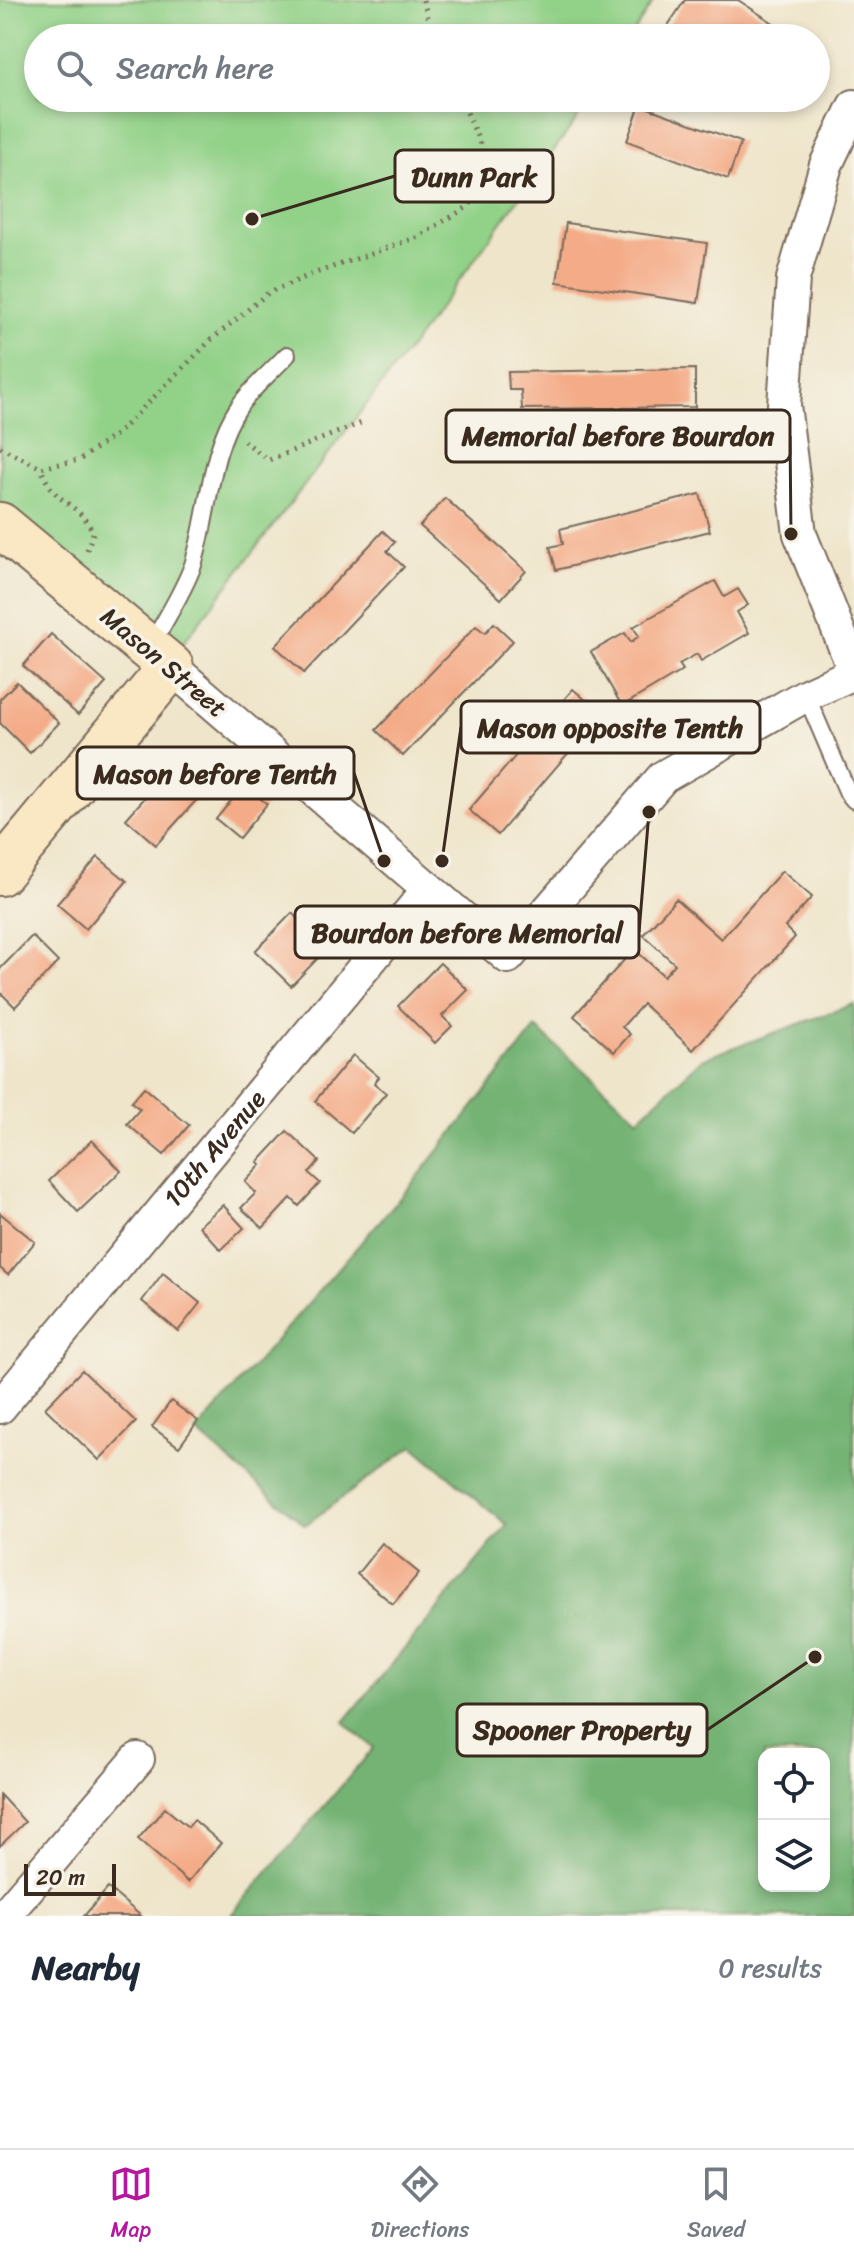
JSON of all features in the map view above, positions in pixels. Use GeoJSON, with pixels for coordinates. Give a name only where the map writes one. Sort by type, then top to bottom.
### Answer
{"type":"FeatureCollection","features":[{"type":"Feature","properties":{"kind":"street"},"geometry":{"type":"LineString","coordinates":[[806,695],[854,671],[800,534],[784,405],[793,279],[826,165],[854,106]]}},
{"type":"Feature","properties":{"kind":"street","name":"Mason Street"},"geometry":{"type":"LineString","coordinates":[[0,525],[508,957],[663,777],[806,695]]}},
{"type":"Feature","properties":{"kind":"street"},"geometry":{"type":"LineString","coordinates":[[0,873],[160,658]]}},
{"type":"Feature","properties":{"kind":"street","name":"10th Avenue"},"geometry":{"type":"LineString","coordinates":[[0,1407],[429,889]]}},
{"type":"Feature","properties":{"kind":"street"},"geometry":{"type":"LineString","coordinates":[[4,1916],[138,1759]]}},
{"type":"Feature","properties":{"kind":"lane"},"geometry":{"type":"LineString","coordinates":[[160,658],[192,568],[203,529],[214,465],[228,428],[241,403],[287,355]]}},
{"type":"Feature","properties":{"kind":"lane"},"geometry":{"type":"LineString","coordinates":[[806,695],[848,793],[854,800]]}},
{"type":"Feature","properties":{"kind":"path"},"geometry":{"type":"LineString","coordinates":[[423,0],[430,24]]}},
{"type":"Feature","properties":{"kind":"path"},"geometry":{"type":"LineString","coordinates":[[0,447],[41,468],[79,460],[118,433],[211,340],[268,293],[418,237],[469,206],[480,187],[484,168],[481,146],[467,112]]}},
{"type":"Feature","properties":{"kind":"path"},"geometry":{"type":"LineString","coordinates":[[228,428],[269,460],[361,423]]}},
{"type":"Feature","properties":{"kind":"path"},"geometry":{"type":"LineString","coordinates":[[41,468],[46,484],[59,499],[88,520],[93,533],[89,548],[79,560]]}},
{"type":"Feature","properties":{"kind":"green space"},"geometry":{"type":"Polygon","coordinates":[[[0,0],[654,0],[639,24],[24,24],[24,112],[582,112],[418,337],[170,660],[0,514],[0,0]]]}},
{"type":"Feature","properties":{"kind":"green space"},"geometry":{"type":"Polygon","coordinates":[[[854,1004],[854,1916],[230,1916],[374,1748],[344,1722],[507,1525],[413,1446],[305,1525],[196,1432],[412,1184],[536,1028],[638,1119],[702,1059],[854,1004]]]}},
{"type":"Feature","properties":{"kind":"building"},"geometry":{"type":"Polygon","coordinates":[[[685,0],[738,0],[775,24],[669,24],[685,0]]]}},
{"type":"Feature","properties":{"kind":"building"},"geometry":{"type":"Polygon","coordinates":[[[637,112],[659,112],[741,142],[728,179],[627,141],[637,112]]]}},
{"type":"Feature","properties":{"kind":"building"},"geometry":{"type":"Polygon","coordinates":[[[566,223],[707,243],[698,303],[557,282],[566,223]]]}},
{"type":"Feature","properties":{"kind":"building"},"geometry":{"type":"Polygon","coordinates":[[[695,369],[695,407],[522,409],[521,390],[509,390],[508,372],[695,369]]]}},
{"type":"Feature","properties":{"kind":"building"},"geometry":{"type":"Polygon","coordinates":[[[700,494],[710,531],[556,570],[550,547],[563,544],[560,529],[700,494]]]}},
{"type":"Feature","properties":{"kind":"building"},"geometry":{"type":"Polygon","coordinates":[[[445,498],[526,571],[501,599],[420,526],[445,498]]]}},
{"type":"Feature","properties":{"kind":"building"},"geometry":{"type":"Polygon","coordinates":[[[383,531],[395,542],[387,551],[404,567],[304,673],[275,646],[383,531]]]}},
{"type":"Feature","properties":{"kind":"building"},"geometry":{"type":"Polygon","coordinates":[[[715,581],[724,597],[738,589],[748,605],[737,612],[749,633],[701,661],[697,654],[679,664],[683,670],[622,706],[591,652],[625,633],[631,642],[639,636],[633,627],[715,581]]]}},
{"type":"Feature","properties":{"kind":"building"},"geometry":{"type":"Polygon","coordinates":[[[494,623],[513,641],[403,756],[376,730],[476,626],[485,633],[494,623]]]}},
{"type":"Feature","properties":{"kind":"building"},"geometry":{"type":"Polygon","coordinates":[[[51,634],[106,683],[78,715],[23,666],[51,634]]]}},
{"type":"Feature","properties":{"kind":"building"},"geometry":{"type":"Polygon","coordinates":[[[17,682],[59,723],[30,753],[0,723],[0,699],[17,682]]]}},
{"type":"Feature","properties":{"kind":"building"},"geometry":{"type":"Polygon","coordinates":[[[573,689],[589,703],[580,713],[593,724],[498,835],[469,810],[573,689]]]}},
{"type":"Feature","properties":{"kind":"building"},"geometry":{"type":"Polygon","coordinates":[[[187,750],[217,777],[156,845],[126,819],[187,750]]]}},
{"type":"Feature","properties":{"kind":"building"},"geometry":{"type":"Polygon","coordinates":[[[244,785],[267,804],[239,838],[216,819],[244,785]]]}},
{"type":"Feature","properties":{"kind":"building"},"geometry":{"type":"Polygon","coordinates":[[[98,857],[127,881],[86,929],[57,904],[98,857]]]}},
{"type":"Feature","properties":{"kind":"building"},"geometry":{"type":"Polygon","coordinates":[[[782,871],[812,897],[785,927],[795,937],[693,1050],[643,1004],[622,1027],[630,1034],[614,1052],[574,1016],[634,949],[664,976],[675,964],[643,935],[676,899],[721,939],[782,871]]]}},
{"type":"Feature","properties":{"kind":"building"},"geometry":{"type":"Polygon","coordinates":[[[292,913],[310,932],[303,939],[320,956],[291,986],[255,951],[292,913]]]}},
{"type":"Feature","properties":{"kind":"building"},"geometry":{"type":"Polygon","coordinates":[[[32,936],[58,962],[15,1007],[0,992],[0,969],[32,936]]]}},
{"type":"Feature","properties":{"kind":"building"},"geometry":{"type":"Polygon","coordinates":[[[440,963],[468,990],[442,1016],[452,1026],[435,1043],[398,1006],[440,963]]]}},
{"type":"Feature","properties":{"kind":"building"},"geometry":{"type":"Polygon","coordinates":[[[353,1055],[379,1077],[374,1083],[386,1093],[352,1133],[315,1101],[353,1055]]]}},
{"type":"Feature","properties":{"kind":"building"},"geometry":{"type":"Polygon","coordinates":[[[144,1087],[189,1125],[164,1155],[127,1124],[140,1109],[131,1102],[144,1087]]]}},
{"type":"Feature","properties":{"kind":"building"},"geometry":{"type":"Polygon","coordinates":[[[287,1131],[319,1161],[309,1173],[320,1183],[299,1206],[291,1198],[263,1228],[241,1208],[256,1193],[245,1182],[261,1165],[258,1162],[287,1131]]]}},
{"type":"Feature","properties":{"kind":"building"},"geometry":{"type":"Polygon","coordinates":[[[92,1140],[121,1171],[78,1212],[49,1181],[92,1140]]]}},
{"type":"Feature","properties":{"kind":"building"},"geometry":{"type":"Polygon","coordinates":[[[223,1205],[244,1228],[221,1250],[199,1226],[223,1205]]]}},
{"type":"Feature","properties":{"kind":"building"},"geometry":{"type":"Polygon","coordinates":[[[0,1213],[35,1242],[8,1275],[0,1268],[0,1213]]]}},
{"type":"Feature","properties":{"kind":"building"},"geometry":{"type":"Polygon","coordinates":[[[163,1273],[200,1303],[178,1331],[142,1301],[163,1273]]]}},
{"type":"Feature","properties":{"kind":"building"},"geometry":{"type":"Polygon","coordinates":[[[82,1370],[136,1422],[99,1460],[45,1408],[82,1370]]]}},
{"type":"Feature","properties":{"kind":"building"},"geometry":{"type":"Polygon","coordinates":[[[171,1401],[198,1421],[179,1447],[152,1427],[171,1401]]]}},
{"type":"Feature","properties":{"kind":"building"},"geometry":{"type":"Polygon","coordinates":[[[382,1543],[419,1573],[393,1604],[357,1574],[382,1543]]]}},
{"type":"Feature","properties":{"kind":"building"},"geometry":{"type":"Polygon","coordinates":[[[0,1795],[25,1822],[0,1846],[0,1795]]]}},
{"type":"Feature","properties":{"kind":"building"},"geometry":{"type":"Polygon","coordinates":[[[165,1808],[188,1827],[194,1820],[221,1843],[188,1882],[138,1839],[165,1808]]]}},
{"type":"Feature","properties":{"kind":"building"},"geometry":{"type":"Polygon","coordinates":[[[108,1888],[141,1916],[84,1916],[108,1888]]]}},
{"type":"Feature","properties":{"kind":"place","name":"Dunn Park"},"geometry":{"type":"Point","coordinates":[252,219]}},
{"type":"Feature","properties":{"kind":"place","name":"Memorial before Bourdon"},"geometry":{"type":"Point","coordinates":[791,534]}},
{"type":"Feature","properties":{"kind":"place","name":"Bourdon before Memorial"},"geometry":{"type":"Point","coordinates":[649,812]}},
{"type":"Feature","properties":{"kind":"place","name":"Mason before Tenth"},"geometry":{"type":"Point","coordinates":[384,861]}},
{"type":"Feature","properties":{"kind":"place","name":"Mason opposite Tenth"},"geometry":{"type":"Point","coordinates":[442,861]}},
{"type":"Feature","properties":{"kind":"place","name":"Spooner Property"},"geometry":{"type":"Point","coordinates":[815,1657]}}]}
